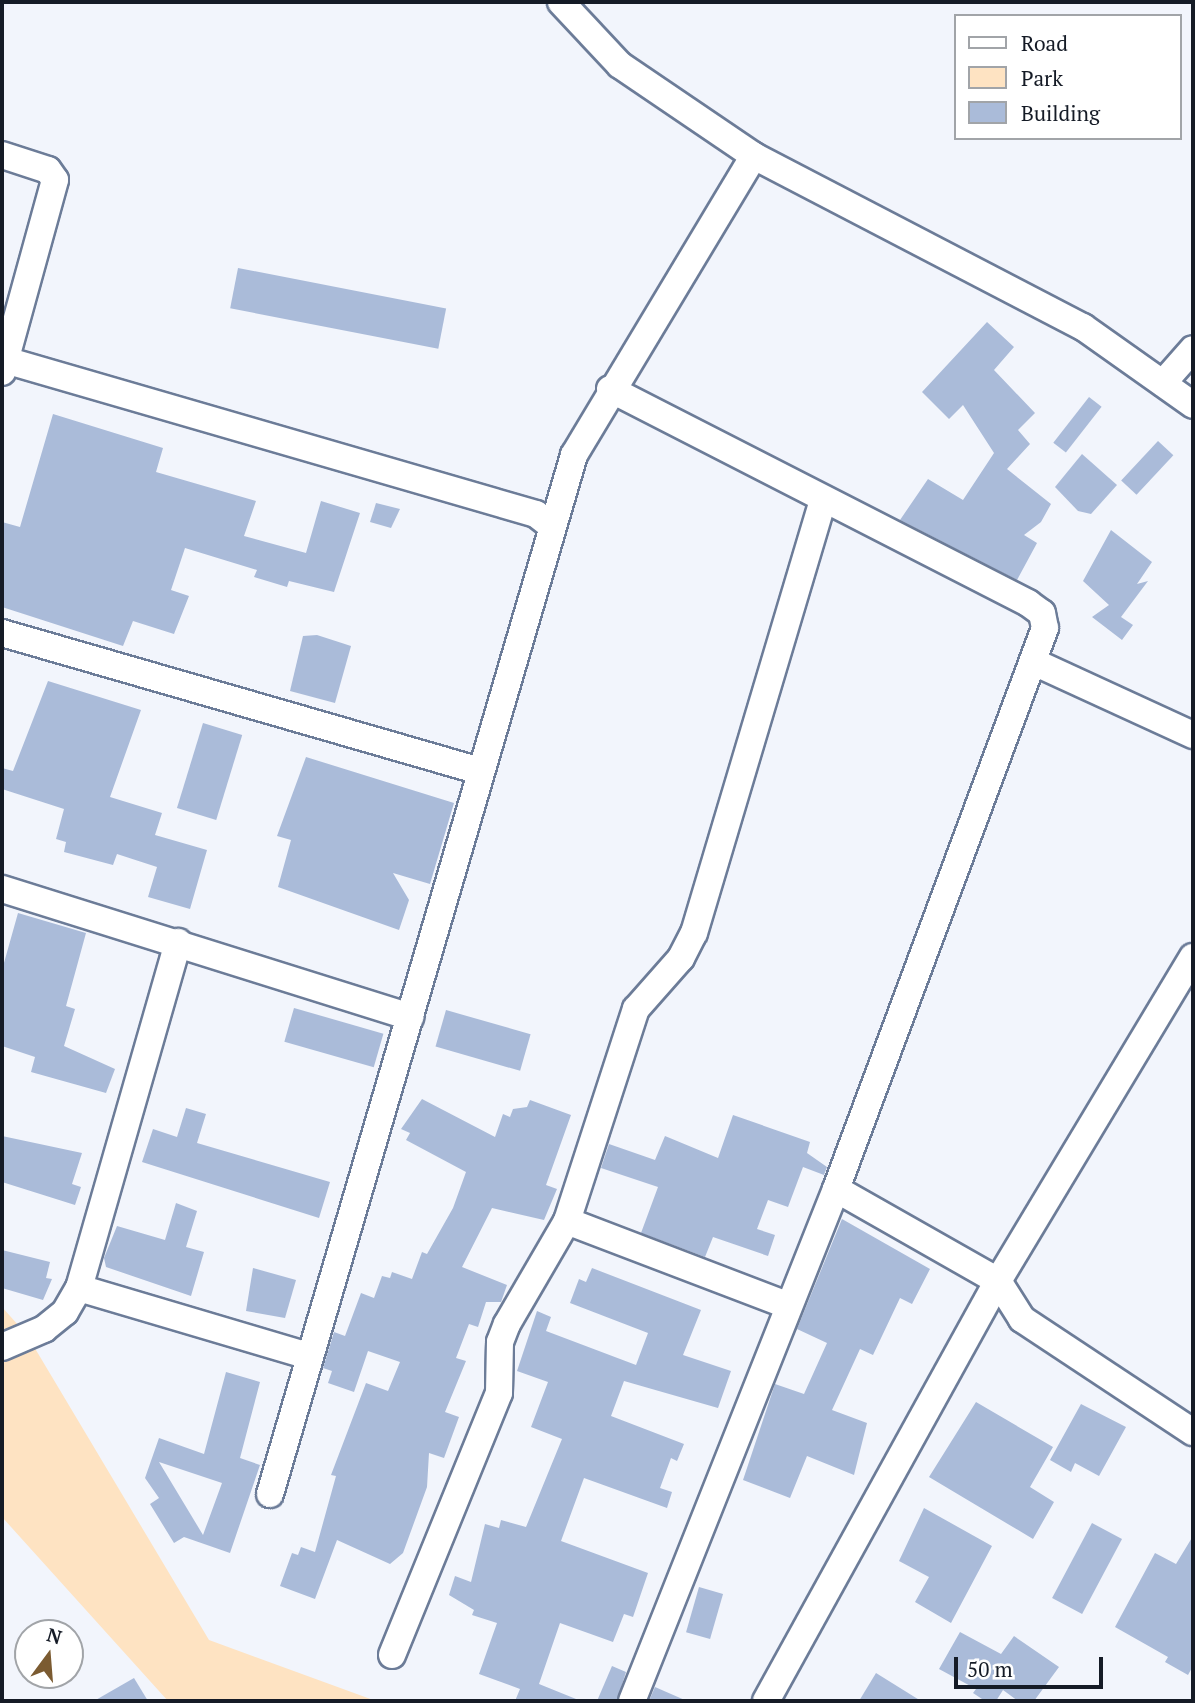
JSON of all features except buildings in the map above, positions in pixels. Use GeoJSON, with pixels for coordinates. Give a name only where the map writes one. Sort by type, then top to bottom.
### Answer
{"type":"FeatureCollection","features":[{"type":"Feature","properties":{"kind":"street"},"geometry":{"type":"LineString","coordinates":[[561,2],[620,65],[754,156],[1083,327],[1193,405]]}},
{"type":"Feature","properties":{"kind":"street"},"geometry":{"type":"LineString","coordinates":[[2,155],[48,170],[55,180],[4,366],[536,514],[550,525]]}},
{"type":"Feature","properties":{"kind":"street"},"geometry":{"type":"LineString","coordinates":[[270,1494],[550,525],[574,456],[610,389],[754,156]]}},
{"type":"Feature","properties":{"kind":"street"},"geometry":{"type":"LineString","coordinates":[[1163,383],[1193,349]]}},
{"type":"Feature","properties":{"kind":"street"},"geometry":{"type":"LineString","coordinates":[[610,389],[1042,613],[1045,628],[836,1189],[787,1305],[632,1701]]}},
{"type":"Feature","properties":{"kind":"street"},"geometry":{"type":"LineString","coordinates":[[392,1655],[499,1393],[500,1342],[507,1324],[566,1220],[636,1009],[681,958],[694,933],[823,501]]}},
{"type":"Feature","properties":{"kind":"street"},"geometry":{"type":"LineString","coordinates":[[2,633],[480,771]]}},
{"type":"Feature","properties":{"kind":"street"},"geometry":{"type":"LineString","coordinates":[[1034,662],[1193,735]]}},
{"type":"Feature","properties":{"kind":"street"},"geometry":{"type":"LineString","coordinates":[[2,890],[178,942],[410,1017]]}},
{"type":"Feature","properties":{"kind":"street"},"geometry":{"type":"LineString","coordinates":[[2,1347],[44,1329],[65,1312],[79,1288],[178,942]]}},
{"type":"Feature","properties":{"kind":"street"},"geometry":{"type":"LineString","coordinates":[[766,1701],[998,1281],[1193,957]]}},
{"type":"Feature","properties":{"kind":"street"},"geometry":{"type":"LineString","coordinates":[[836,1189],[998,1281],[1022,1319],[1193,1432]]}},
{"type":"Feature","properties":{"kind":"street"},"geometry":{"type":"LineString","coordinates":[[566,1220],[787,1305]]}},
{"type":"Feature","properties":{"kind":"street"},"geometry":{"type":"LineString","coordinates":[[79,1288],[308,1356]]}},
{"type":"Feature","properties":{"kind":"green space"},"geometry":{"type":"Polygon","coordinates":[[[2,1307],[27,1335],[209,1640],[376,1701],[168,1701],[2,1517],[2,1307]]]}}]}
